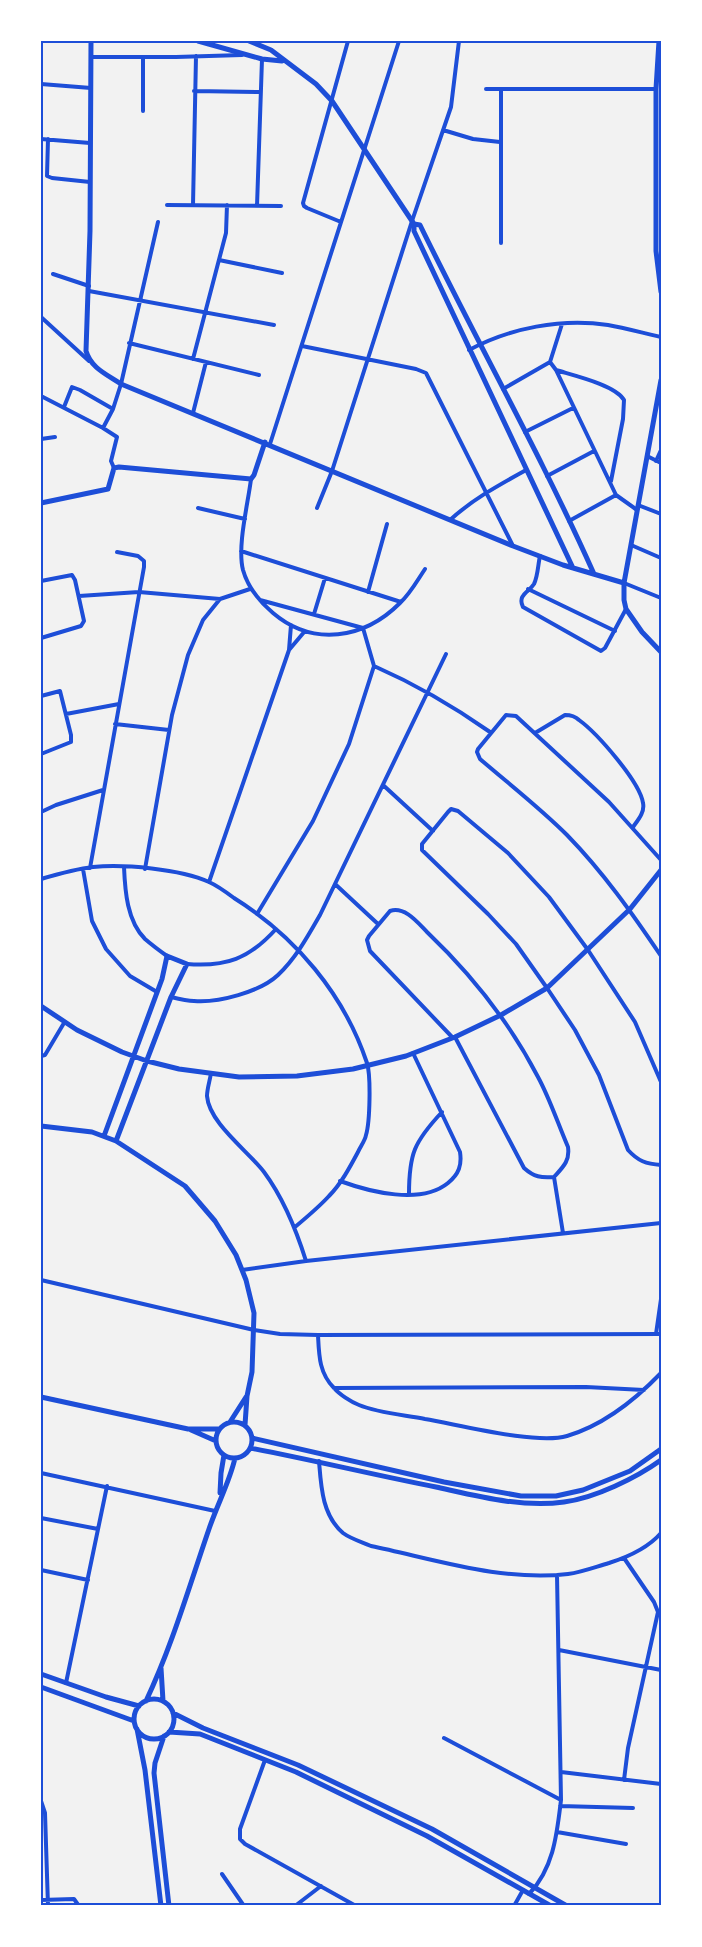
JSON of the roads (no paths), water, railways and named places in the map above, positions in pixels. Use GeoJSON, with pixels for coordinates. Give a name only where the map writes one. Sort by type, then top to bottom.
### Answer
{"type":"FeatureCollection","features":[{"type":"Feature","properties":{"kind":"street"},"geometry":{"type":"LineString","coordinates":[[89,361],[86,350],[89,288],[91,41]]}},
{"type":"Feature","properties":{"kind":"street"},"geometry":{"type":"LineString","coordinates":[[198,41],[262,60],[283,61]]}},
{"type":"Feature","properties":{"kind":"street"},"geometry":{"type":"LineString","coordinates":[[249,41],[271,50],[283,61],[316,84],[332,101],[413,222],[414,231],[469,350],[573,568]]}},
{"type":"Feature","properties":{"kind":"street"},"geometry":{"type":"LineString","coordinates":[[341,222],[307,208],[304,206],[304,203],[348,41]]}},
{"type":"Feature","properties":{"kind":"street"},"geometry":{"type":"LineString","coordinates":[[399,41],[302,346],[267,443],[251,479],[241,551],[242,569],[250,589],[260,600],[291,625],[322,635],[346,634],[363,628],[388,614],[401,602],[425,569]]}},
{"type":"Feature","properties":{"kind":"street"},"geometry":{"type":"LineString","coordinates":[[317,508],[332,471],[367,359],[451,107],[455,88],[459,41]]}},
{"type":"Feature","properties":{"kind":"street"},"geometry":{"type":"LineString","coordinates":[[659,41],[656,89],[658,96],[661,292]]}},
{"type":"Feature","properties":{"kind":"street"},"geometry":{"type":"LineString","coordinates":[[91,57],[244,54]]}},
{"type":"Feature","properties":{"kind":"street"},"geometry":{"type":"LineString","coordinates":[[193,205],[196,56]]}},
{"type":"Feature","properties":{"kind":"street"},"geometry":{"type":"LineString","coordinates":[[143,57],[143,111]]}},
{"type":"Feature","properties":{"kind":"street"},"geometry":{"type":"LineString","coordinates":[[257,206],[259,92],[262,60]]}},
{"type":"Feature","properties":{"kind":"street"},"geometry":{"type":"LineString","coordinates":[[41,84],[91,88]]}},
{"type":"Feature","properties":{"kind":"street"},"geometry":{"type":"LineString","coordinates":[[486,88],[656,89]]}},
{"type":"Feature","properties":{"kind":"street"},"geometry":{"type":"LineString","coordinates":[[501,89],[501,243]]}},
{"type":"Feature","properties":{"kind":"street"},"geometry":{"type":"LineString","coordinates":[[194,91],[259,92]]}},
{"type":"Feature","properties":{"kind":"street"},"geometry":{"type":"LineString","coordinates":[[444,130],[472,139],[500,142]]}},
{"type":"Feature","properties":{"kind":"street"},"geometry":{"type":"LineString","coordinates":[[41,139],[90,143]]}},
{"type":"Feature","properties":{"kind":"street"},"geometry":{"type":"LineString","coordinates":[[48,139],[47,176],[90,182]]}},
{"type":"Feature","properties":{"kind":"street"},"geometry":{"type":"LineString","coordinates":[[167,205],[281,206]]}},
{"type":"Feature","properties":{"kind":"street"},"geometry":{"type":"LineString","coordinates":[[192,359],[226,233],[227,205]]}},
{"type":"Feature","properties":{"kind":"street"},"geometry":{"type":"LineString","coordinates":[[103,428],[113,409],[121,384],[158,222]]}},
{"type":"Feature","properties":{"kind":"street"},"geometry":{"type":"LineString","coordinates":[[413,222],[420,225],[526,432],[594,574]]}},
{"type":"Feature","properties":{"kind":"street"},"geometry":{"type":"LineString","coordinates":[[219,260],[282,273]]}},
{"type":"Feature","properties":{"kind":"street"},"geometry":{"type":"LineString","coordinates":[[53,274],[89,288],[140,300],[274,325]]}},
{"type":"Feature","properties":{"kind":"street"},"geometry":{"type":"LineString","coordinates":[[41,317],[98,369],[121,384],[513,546],[661,598]]}},
{"type":"Feature","properties":{"kind":"street"},"geometry":{"type":"LineString","coordinates":[[469,350],[535,326],[562,324],[607,325],[661,337]]}},
{"type":"Feature","properties":{"kind":"street"},"geometry":{"type":"LineString","coordinates":[[503,389],[550,362],[562,324]]}},
{"type":"Feature","properties":{"kind":"street"},"geometry":{"type":"LineString","coordinates":[[129,343],[259,376]]}},
{"type":"Feature","properties":{"kind":"street"},"geometry":{"type":"LineString","coordinates":[[302,346],[416,369],[426,374],[487,491],[513,546]]}},
{"type":"Feature","properties":{"kind":"street"},"geometry":{"type":"LineString","coordinates":[[193,413],[206,362]]}},
{"type":"Feature","properties":{"kind":"street"},"geometry":{"type":"LineString","coordinates":[[550,362],[556,370],[616,495],[638,507],[661,514]]}},
{"type":"Feature","properties":{"kind":"street"},"geometry":{"type":"LineString","coordinates":[[556,370],[594,382],[618,393],[624,400],[623,419],[611,482]]}},
{"type":"Feature","properties":{"kind":"street"},"geometry":{"type":"LineString","coordinates":[[661,380],[624,584],[626,610],[642,632],[661,652]]}},
{"type":"Feature","properties":{"kind":"street"},"geometry":{"type":"LineString","coordinates":[[64,407],[72,387],[113,409]]}},
{"type":"Feature","properties":{"kind":"street"},"geometry":{"type":"LineString","coordinates":[[41,396],[117,437],[111,461],[114,468],[108,489],[41,503]]}},
{"type":"Feature","properties":{"kind":"street"},"geometry":{"type":"LineString","coordinates":[[526,432],[573,408]]}},
{"type":"Feature","properties":{"kind":"street"},"geometry":{"type":"LineString","coordinates":[[41,440],[55,437]]}},
{"type":"Feature","properties":{"kind":"street"},"geometry":{"type":"LineString","coordinates":[[656,461],[661,450]]}},
{"type":"Feature","properties":{"kind":"street"},"geometry":{"type":"LineString","coordinates":[[547,476],[594,451]]}},
{"type":"Feature","properties":{"kind":"street"},"geometry":{"type":"LineString","coordinates":[[647,456],[661,463]]}},
{"type":"Feature","properties":{"kind":"street"},"geometry":{"type":"LineString","coordinates":[[114,468],[160,470],[244,480],[251,479]]}},
{"type":"Feature","properties":{"kind":"street"},"geometry":{"type":"LineString","coordinates":[[450,520],[487,491],[526,470]]}},
{"type":"Feature","properties":{"kind":"street"},"geometry":{"type":"LineString","coordinates":[[569,521],[616,495]]}},
{"type":"Feature","properties":{"kind":"street"},"geometry":{"type":"LineString","coordinates":[[198,508],[245,519]]}},
{"type":"Feature","properties":{"kind":"street"},"geometry":{"type":"LineString","coordinates":[[368,592],[387,524]]}},
{"type":"Feature","properties":{"kind":"street"},"geometry":{"type":"LineString","coordinates":[[631,545],[661,558]]}},
{"type":"Feature","properties":{"kind":"street"},"geometry":{"type":"LineString","coordinates":[[241,551],[401,602]]}},
{"type":"Feature","properties":{"kind":"street"},"geometry":{"type":"LineString","coordinates":[[90,868],[144,561],[138,556],[118,552]]}},
{"type":"Feature","properties":{"kind":"street"},"geometry":{"type":"LineString","coordinates":[[540,556],[534,584],[528,589],[521,601],[523,607],[598,651],[603,650],[626,610]]}},
{"type":"Feature","properties":{"kind":"street"},"geometry":{"type":"LineString","coordinates":[[41,581],[72,574],[76,580],[84,624],[41,638]]}},
{"type":"Feature","properties":{"kind":"street"},"geometry":{"type":"LineString","coordinates":[[314,614],[325,578]]}},
{"type":"Feature","properties":{"kind":"street"},"geometry":{"type":"LineString","coordinates":[[79,596],[139,592],[220,599],[250,589]]}},
{"type":"Feature","properties":{"kind":"street"},"geometry":{"type":"LineString","coordinates":[[528,589],[615,631]]}},
{"type":"Feature","properties":{"kind":"street"},"geometry":{"type":"LineString","coordinates":[[145,869],[169,730],[188,655],[203,620],[220,599]]}},
{"type":"Feature","properties":{"kind":"street"},"geometry":{"type":"LineString","coordinates":[[260,600],[363,628]]}},
{"type":"Feature","properties":{"kind":"street"},"geometry":{"type":"LineString","coordinates":[[209,882],[289,650],[291,625]]}},
{"type":"Feature","properties":{"kind":"street"},"geometry":{"type":"LineString","coordinates":[[257,914],[313,821],[349,744],[374,666],[363,628]]}},
{"type":"Feature","properties":{"kind":"street"},"geometry":{"type":"LineString","coordinates":[[289,650],[305,631]]}},
{"type":"Feature","properties":{"kind":"street"},"geometry":{"type":"LineString","coordinates":[[172,997],[193,1001],[208,1001],[259,988],[277,976],[299,951],[320,915],[446,654]]}},
{"type":"Feature","properties":{"kind":"street"},"geometry":{"type":"LineString","coordinates":[[374,666],[457,709],[490,732]]}},
{"type":"Feature","properties":{"kind":"street"},"geometry":{"type":"LineString","coordinates":[[41,696],[60,691],[71,735],[71,742],[41,754]]}},
{"type":"Feature","properties":{"kind":"street"},"geometry":{"type":"LineString","coordinates":[[66,714],[118,704]]}},
{"type":"Feature","properties":{"kind":"street"},"geometry":{"type":"LineString","coordinates":[[661,860],[609,802],[516,716],[506,715],[490,732],[476,752],[480,759],[565,833],[630,910],[661,956]]}},
{"type":"Feature","properties":{"kind":"street"},"geometry":{"type":"LineString","coordinates":[[535,733],[565,715],[578,718],[618,760],[642,799],[644,804],[642,812],[633,828]]}},
{"type":"Feature","properties":{"kind":"street"},"geometry":{"type":"LineString","coordinates":[[115,724],[169,730]]}},
{"type":"Feature","properties":{"kind":"street"},"geometry":{"type":"LineString","coordinates":[[383,785],[433,830]]}},
{"type":"Feature","properties":{"kind":"street"},"geometry":{"type":"LineString","coordinates":[[41,812],[56,805],[103,790]]}},
{"type":"Feature","properties":{"kind":"street"},"geometry":{"type":"LineString","coordinates":[[661,1082],[635,1022],[588,950],[549,897],[508,853],[458,812],[451,809],[422,844],[424,853],[488,914],[516,944],[575,1030],[599,1075],[628,1150],[636,1158],[647,1164],[661,1165]]}},
{"type":"Feature","properties":{"kind":"street"},"geometry":{"type":"LineString","coordinates":[[124,867],[129,910],[136,926],[144,938],[167,956],[187,964],[206,966],[230,962],[249,953],[265,941],[276,928]]}},
{"type":"Feature","properties":{"kind":"street"},"geometry":{"type":"LineString","coordinates":[[41,879],[67,871],[124,867],[174,872],[209,882],[276,928],[312,964],[336,998],[356,1036],[368,1065],[369,1102],[366,1135],[351,1166],[330,1196],[295,1227]]}},
{"type":"Feature","properties":{"kind":"street"},"geometry":{"type":"LineString","coordinates":[[83,869],[92,921],[106,949],[130,976],[158,992]]}},
{"type":"Feature","properties":{"kind":"street"},"geometry":{"type":"LineString","coordinates":[[41,1006],[64,1023],[134,1056],[179,1069],[239,1077],[297,1076],[353,1069],[413,1053],[454,1037],[501,1015],[547,988],[630,910],[661,870]]}},
{"type":"Feature","properties":{"kind":"street"},"geometry":{"type":"LineString","coordinates":[[335,884],[378,924]]}},
{"type":"Feature","properties":{"kind":"street"},"geometry":{"type":"LineString","coordinates":[[395,909],[402,910],[450,953],[501,1015],[539,1077],[568,1147],[569,1155],[566,1164],[554,1177],[533,1176],[524,1168],[454,1037],[370,951],[367,940],[390,911],[395,909]]}},
{"type":"Feature","properties":{"kind":"street"},"geometry":{"type":"LineString","coordinates":[[104,1136],[158,992],[167,956]]}},
{"type":"Feature","properties":{"kind":"street"},"geometry":{"type":"LineString","coordinates":[[116,1141],[172,997],[187,964]]}},
{"type":"Feature","properties":{"kind":"street"},"geometry":{"type":"LineString","coordinates":[[41,1056],[45,1055],[64,1023]]}},
{"type":"Feature","properties":{"kind":"street"},"geometry":{"type":"LineString","coordinates":[[340,1181],[360,1189],[378,1193],[427,1194],[441,1189],[452,1180],[458,1171],[461,1162],[460,1152],[413,1053]]}},
{"type":"Feature","properties":{"kind":"street"},"geometry":{"type":"LineString","coordinates":[[211,1073],[207,1095],[210,1108],[227,1132],[263,1171],[285,1204],[306,1261]]}},
{"type":"Feature","properties":{"kind":"street"},"geometry":{"type":"LineString","coordinates":[[408,1194],[409,1172],[415,1147],[423,1132],[442,1112]]}},
{"type":"Feature","properties":{"kind":"street"},"geometry":{"type":"LineString","coordinates":[[41,1126],[64,1127],[104,1136],[116,1141],[185,1186],[215,1221],[236,1255],[254,1312],[252,1372],[247,1396],[245,1425]]}},
{"type":"Feature","properties":{"kind":"street"},"geometry":{"type":"LineString","coordinates":[[554,1177],[563,1233]]}},
{"type":"Feature","properties":{"kind":"street"},"geometry":{"type":"LineString","coordinates":[[242,1270],[306,1261],[661,1223]]}},
{"type":"Feature","properties":{"kind":"street"},"geometry":{"type":"LineString","coordinates":[[41,1280],[254,1330],[280,1334],[658,1334],[661,1299]]}},
{"type":"Feature","properties":{"kind":"street"},"geometry":{"type":"LineString","coordinates":[[318,1335],[319,1360],[323,1374],[334,1388],[358,1405],[520,1436],[545,1438],[566,1436],[586,1428],[620,1410],[645,1390],[661,1373]]}},
{"type":"Feature","properties":{"kind":"street"},"geometry":{"type":"LineString","coordinates":[[334,1388],[586,1387],[645,1390]]}},
{"type":"Feature","properties":{"kind":"street"},"geometry":{"type":"LineString","coordinates":[[41,1397],[188,1428],[219,1429],[230,1422],[247,1396]]}},
{"type":"Feature","properties":{"kind":"street"},"geometry":{"type":"LineString","coordinates":[[219,1429],[216,1441],[220,1451],[224,1455],[235,1458],[241,1456],[250,1448],[252,1438],[249,1429],[245,1425],[230,1422]]}},
{"type":"Feature","properties":{"kind":"street"},"geometry":{"type":"LineString","coordinates":[[188,1428],[216,1441]]}},
{"type":"Feature","properties":{"kind":"street"},"geometry":{"type":"LineString","coordinates":[[252,1438],[444,1482],[521,1496],[556,1496],[583,1490],[630,1471],[661,1449]]}},
{"type":"Feature","properties":{"kind":"street"},"geometry":{"type":"LineString","coordinates":[[250,1448],[319,1461],[482,1497],[522,1502],[564,1502],[607,1490],[650,1468],[661,1460]]}},
{"type":"Feature","properties":{"kind":"street"},"geometry":{"type":"LineString","coordinates":[[220,1496],[224,1455]]}},
{"type":"Feature","properties":{"kind":"street"},"geometry":{"type":"LineString","coordinates":[[161,1906],[145,1770],[134,1721],[135,1713],[146,1700],[161,1668],[220,1496],[232,1472],[235,1458]]}},
{"type":"Feature","properties":{"kind":"street"},"geometry":{"type":"LineString","coordinates":[[319,1461],[322,1495],[326,1507],[334,1522],[354,1540],[371,1546],[479,1569],[516,1574],[557,1575],[587,1570],[624,1558],[653,1541],[661,1532]]}},
{"type":"Feature","properties":{"kind":"street"},"geometry":{"type":"LineString","coordinates":[[41,1473],[215,1511]]}},
{"type":"Feature","properties":{"kind":"street"},"geometry":{"type":"LineString","coordinates":[[66,1683],[107,1486]]}},
{"type":"Feature","properties":{"kind":"street"},"geometry":{"type":"LineString","coordinates":[[41,1518],[98,1530]]}},
{"type":"Feature","properties":{"kind":"street"},"geometry":{"type":"LineString","coordinates":[[624,1558],[654,1602],[658,1612],[628,1748],[624,1780]]}},
{"type":"Feature","properties":{"kind":"street"},"geometry":{"type":"LineString","coordinates":[[41,1570],[88,1580]]}},
{"type":"Feature","properties":{"kind":"street"},"geometry":{"type":"LineString","coordinates":[[529,1894],[549,1863],[557,1832],[561,1800],[557,1575]]}},
{"type":"Feature","properties":{"kind":"street"},"geometry":{"type":"LineString","coordinates":[[559,1650],[661,1670]]}},
{"type":"Feature","properties":{"kind":"street"},"geometry":{"type":"LineString","coordinates":[[161,1668],[163,1701]]}},
{"type":"Feature","properties":{"kind":"street"},"geometry":{"type":"LineString","coordinates":[[42,1677],[139,1706]]}},
{"type":"Feature","properties":{"kind":"street"},"geometry":{"type":"LineString","coordinates":[[41,1687],[134,1721]]}},
{"type":"Feature","properties":{"kind":"street"},"geometry":{"type":"LineString","coordinates":[[137,1729],[142,1735],[151,1738],[164,1736],[169,1732],[174,1721],[171,1708],[163,1701],[156,1699],[146,1700]]}},
{"type":"Feature","properties":{"kind":"street"},"geometry":{"type":"LineString","coordinates":[[173,1712],[203,1728],[298,1765],[432,1828],[567,1906]]}},
{"type":"Feature","properties":{"kind":"street"},"geometry":{"type":"LineString","coordinates":[[169,1732],[200,1734],[296,1772],[427,1836],[551,1906]]}},
{"type":"Feature","properties":{"kind":"street"},"geometry":{"type":"LineString","coordinates":[[164,1736],[155,1763],[154,1774],[169,1906]]}},
{"type":"Feature","properties":{"kind":"street"},"geometry":{"type":"LineString","coordinates":[[444,1738],[561,1800]]}},
{"type":"Feature","properties":{"kind":"street"},"geometry":{"type":"LineString","coordinates":[[265,1760],[240,1829],[240,1839],[245,1844],[356,1906]]}},
{"type":"Feature","properties":{"kind":"street"},"geometry":{"type":"LineString","coordinates":[[561,1772],[661,1784]]}},
{"type":"Feature","properties":{"kind":"street"},"geometry":{"type":"LineString","coordinates":[[41,1800],[44,1813],[48,1906]]}},
{"type":"Feature","properties":{"kind":"street"},"geometry":{"type":"LineString","coordinates":[[560,1806],[632,1808]]}},
{"type":"Feature","properties":{"kind":"street"},"geometry":{"type":"LineString","coordinates":[[557,1832],[626,1844]]}},
{"type":"Feature","properties":{"kind":"street"},"geometry":{"type":"LineString","coordinates":[[222,1874],[244,1906]]}},
{"type":"Feature","properties":{"kind":"street"},"geometry":{"type":"LineString","coordinates":[[295,1906],[321,1886]]}},
{"type":"Feature","properties":{"kind":"street"},"geometry":{"type":"LineString","coordinates":[[514,1906],[523,1890]]}},
{"type":"Feature","properties":{"kind":"street"},"geometry":{"type":"LineString","coordinates":[[41,1900],[74,1900],[79,1906]]}}]}
